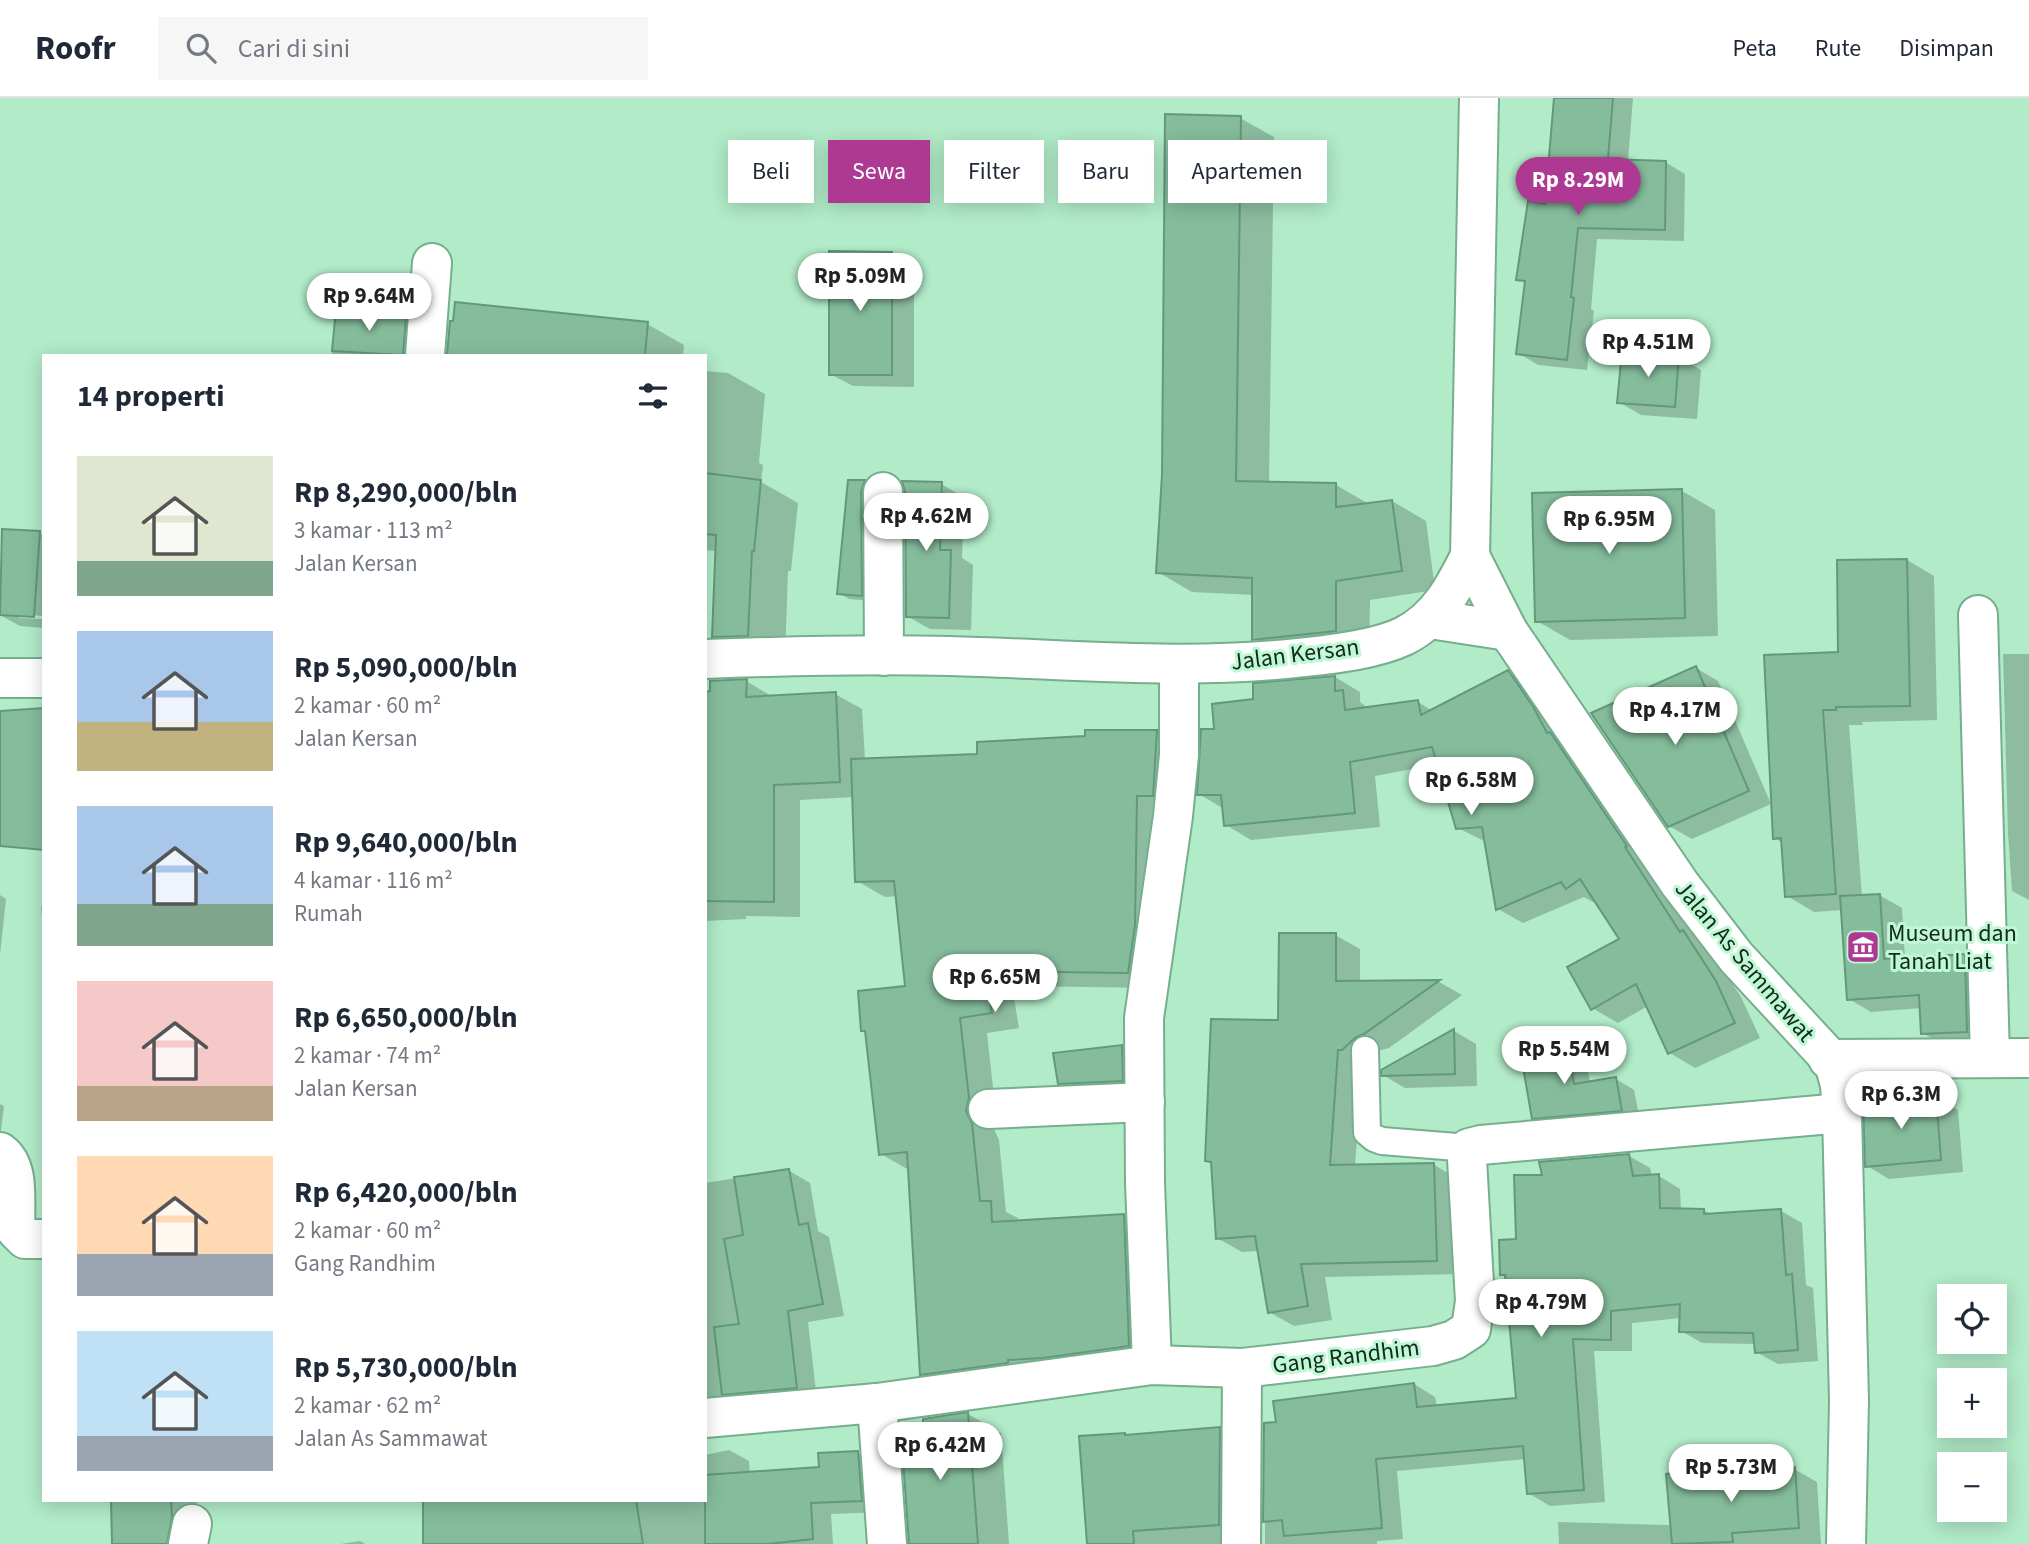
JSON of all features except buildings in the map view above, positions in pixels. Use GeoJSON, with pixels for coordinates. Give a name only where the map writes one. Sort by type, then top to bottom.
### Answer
{"type":"FeatureCollection","features":[{"type":"Feature","properties":{"kind":"street","name":"Jalan Kersan"},"geometry":{"type":"LineString","coordinates":[[707,659],[947,656],[1179,665],[1271,661],[1346,652],[1403,636],[1430,619],[1452,593],[1470,556],[1479,98]]}},
{"type":"Feature","properties":{"kind":"street"},"geometry":{"type":"LineString","coordinates":[[425,354],[432,263]]}},
{"type":"Feature","properties":{"kind":"street"},"geometry":{"type":"LineString","coordinates":[[883,492],[884,656]]}},
{"type":"Feature","properties":{"kind":"street","name":"Jalan As Sammawat"},"geometry":{"type":"LineString","coordinates":[[1470,556],[1508,631],[1680,884],[1736,957],[1834,1063],[1840,1085],[1842,1113],[1849,1401],[1846,1544]]}},
{"type":"Feature","properties":{"kind":"street"},"geometry":{"type":"LineString","coordinates":[[1978,615],[1990,1058]]}},
{"type":"Feature","properties":{"kind":"street"},"geometry":{"type":"LineString","coordinates":[[1430,619],[1508,631]]}},
{"type":"Feature","properties":{"kind":"street"},"geometry":{"type":"LineString","coordinates":[[1152,1365],[1145,1183],[1144,1018],[1169,859],[1179,755],[1179,665]]}},
{"type":"Feature","properties":{"kind":"street"},"geometry":{"type":"LineString","coordinates":[[0,678],[42,678]]}},
{"type":"Feature","properties":{"kind":"street"},"geometry":{"type":"LineString","coordinates":[[1828,1059],[2029,1058]]}},
{"type":"Feature","properties":{"kind":"street"},"geometry":{"type":"LineString","coordinates":[[988,1109],[1145,1102]]}},
{"type":"Feature","properties":{"kind":"street"},"geometry":{"type":"LineString","coordinates":[[1469,1148],[1842,1113]]}},
{"type":"Feature","properties":{"kind":"street","name":"Gang Randhim"},"geometry":{"type":"LineString","coordinates":[[707,1418],[877,1403],[1152,1365],[1242,1368],[1433,1346],[1454,1340],[1471,1329],[1475,1301],[1467,1159],[1469,1148]]}},
{"type":"Feature","properties":{"kind":"street"},"geometry":{"type":"LineString","coordinates":[[0,1152],[14,1168],[16,1230],[25,1239],[42,1239]]}},
{"type":"Feature","properties":{"kind":"street"},"geometry":{"type":"LineString","coordinates":[[1241,1544],[1242,1368]]}},
{"type":"Feature","properties":{"kind":"street"},"geometry":{"type":"LineString","coordinates":[[877,1403],[887,1544]]}},
{"type":"Feature","properties":{"kind":"lane"},"geometry":{"type":"LineString","coordinates":[[1364,1050],[1367,1132],[1382,1141],[1469,1148]]}},
{"type":"Feature","properties":{"kind":"place","name":"Museum dan Tanah Liat"},"geometry":{"type":"Point","coordinates":[1863,947]}}]}
